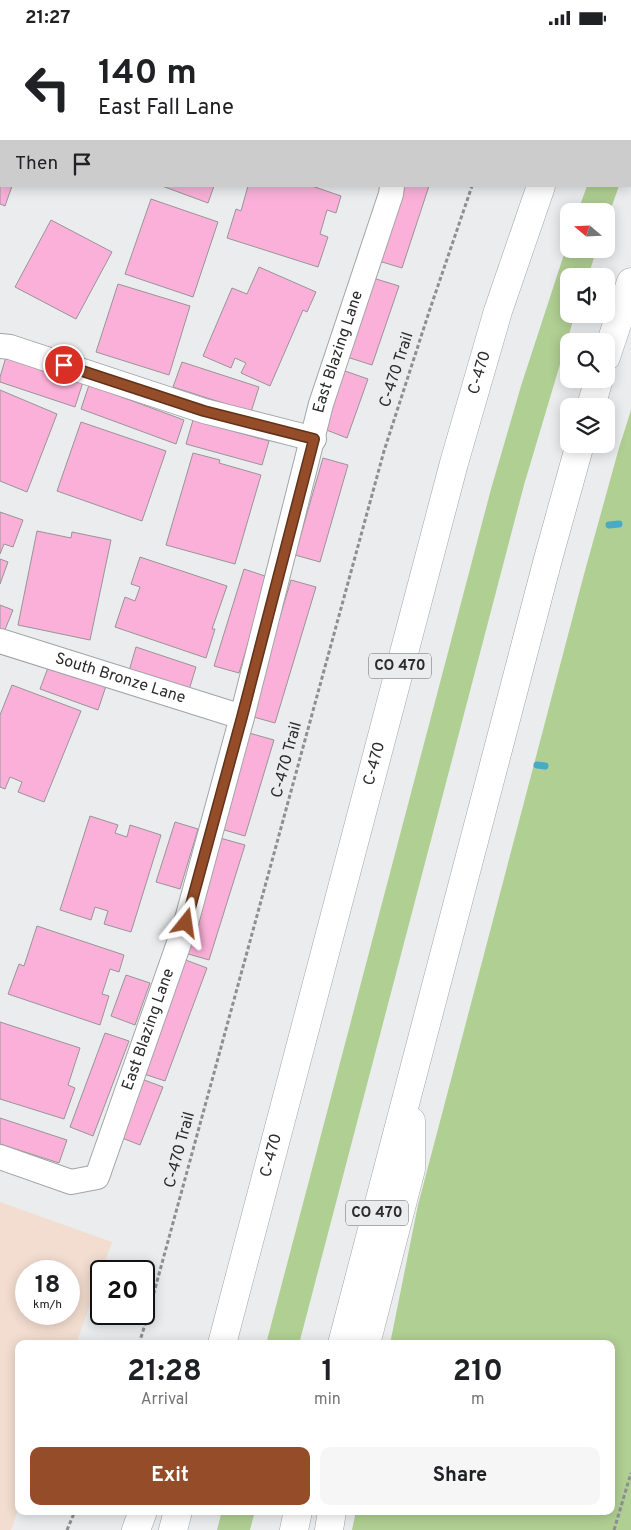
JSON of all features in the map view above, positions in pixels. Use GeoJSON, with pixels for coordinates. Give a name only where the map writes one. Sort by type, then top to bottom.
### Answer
{"type":"FeatureCollection","features":[{"type":"Feature","properties":{"kind":"highway","name":"C-470"},"geometry":{"type":"LineString","coordinates":[[223,1340],[451,471],[498,311],[541,187]]}},
{"type":"Feature","properties":{"kind":"highway"},"geometry":{"type":"LineString","coordinates":[[614,333],[631,281]]}},
{"type":"Feature","properties":{"kind":"highway","name":"CO 470"},"geometry":{"type":"LineString","coordinates":[[343,1340],[577,453]]}},
{"type":"Feature","properties":{"kind":"highway"},"geometry":{"type":"LineString","coordinates":[[367,1340],[411,1169],[411,1082]]}},
{"type":"Feature","properties":{"kind":"highway"},"geometry":{"type":"LineString","coordinates":[[204,1340],[225,1275],[250,1181],[272,1150]]}},
{"type":"Feature","properties":{"kind":"highway"},"geometry":{"type":"LineString","coordinates":[[136,1530],[142,1515]]}},
{"type":"Feature","properties":{"kind":"highway"},"geometry":{"type":"LineString","coordinates":[[173,1530],[177,1515]]}},
{"type":"Feature","properties":{"kind":"highway"},"geometry":{"type":"LineString","coordinates":[[294,1530],[297,1515]]}},
{"type":"Feature","properties":{"kind":"highway"},"geometry":{"type":"LineString","coordinates":[[329,1530],[331,1515]]}},
{"type":"Feature","properties":{"kind":"lane","name":"East Blazing Lane"},"geometry":{"type":"LineString","coordinates":[[0,1157],[71,1182],[97,1177],[186,923],[242,717],[329,380],[391,190]]}},
{"type":"Feature","properties":{"kind":"lane"},"geometry":{"type":"LineString","coordinates":[[0,346],[28,353],[204,411],[314,439]]}},
{"type":"Feature","properties":{"kind":"lane","name":"South Bronze Lane"},"geometry":{"type":"LineString","coordinates":[[0,641],[242,717]]}},
{"type":"Feature","properties":{"kind":"path","name":"C-470 Trail"},"geometry":{"type":"LineString","coordinates":[[140,1340],[384,451],[472,187]]}},
{"type":"Feature","properties":{"kind":"path"},"geometry":{"type":"LineString","coordinates":[[614,1530],[631,1473]]}},
{"type":"Feature","properties":{"kind":"path"},"geometry":{"type":"LineString","coordinates":[[67,1530],[73,1515]]}},
{"type":"Feature","properties":{"kind":"shaded area"},"geometry":{"type":"Polygon","coordinates":[[[0,1202],[112,1242],[106,1260],[90,1260],[90,1304],[77,1340],[15,1340],[16,1515],[11,1530],[0,1530],[0,1202]]]}},
{"type":"Feature","properties":{"kind":"green space"},"geometry":{"type":"Polygon","coordinates":[[[587,187],[619,187],[613,203],[581,203],[587,187]]]}},
{"type":"Feature","properties":{"kind":"green space"},"geometry":{"type":"Polygon","coordinates":[[[563,258],[594,258],[591,268],[560,268],[560,323],[572,323],[569,333],[560,333],[560,364],[524,485],[300,1340],[267,1340],[491,489],[521,386],[563,258]]]}},
{"type":"Feature","properties":{"kind":"green space"},"geometry":{"type":"Polygon","coordinates":[[[631,410],[631,1530],[352,1530],[355,1515],[615,1515],[615,1340],[391,1340],[418,1205],[619,448],[631,410]]]}},
{"type":"Feature","properties":{"kind":"green space"},"geometry":{"type":"Polygon","coordinates":[[[221,1515],[254,1515],[250,1530],[217,1530],[221,1515]]]}},
{"type":"Feature","properties":{"kind":"building"},"geometry":{"type":"Polygon","coordinates":[[[0,187],[12,187],[5,206],[0,204],[0,187]]]}},
{"type":"Feature","properties":{"kind":"building"},"geometry":{"type":"Polygon","coordinates":[[[165,187],[214,187],[208,203],[165,187]]]}},
{"type":"Feature","properties":{"kind":"building"},"geometry":{"type":"Polygon","coordinates":[[[248,187],[315,187],[341,196],[336,213],[327,210],[320,234],[328,237],[318,267],[227,238],[236,209],[241,211],[248,187]]]}},
{"type":"Feature","properties":{"kind":"building"},"geometry":{"type":"Polygon","coordinates":[[[404,187],[429,187],[402,268],[379,261],[404,187]]]}},
{"type":"Feature","properties":{"kind":"building"},"geometry":{"type":"Polygon","coordinates":[[[151,199],[218,222],[193,297],[125,274],[151,199]]]}},
{"type":"Feature","properties":{"kind":"building"},"geometry":{"type":"Polygon","coordinates":[[[51,220],[112,252],[76,319],[15,287],[51,220]]]}},
{"type":"Feature","properties":{"kind":"building"},"geometry":{"type":"Polygon","coordinates":[[[259,267],[316,292],[307,312],[303,310],[270,386],[241,373],[246,363],[235,358],[231,368],[203,356],[232,288],[247,294],[259,267]]]}},
{"type":"Feature","properties":{"kind":"building"},"geometry":{"type":"Polygon","coordinates":[[[373,278],[399,286],[372,365],[347,357],[373,278]]]}},
{"type":"Feature","properties":{"kind":"building"},"geometry":{"type":"Polygon","coordinates":[[[118,284],[190,306],[169,375],[96,352],[118,284]]]}},
{"type":"Feature","properties":{"kind":"building"},"geometry":{"type":"Polygon","coordinates":[[[6,357],[83,382],[75,407],[0,382],[6,357]]]}},
{"type":"Feature","properties":{"kind":"building"},"geometry":{"type":"Polygon","coordinates":[[[182,362],[259,387],[251,412],[173,387],[182,362]]]}},
{"type":"Feature","properties":{"kind":"building"},"geometry":{"type":"Polygon","coordinates":[[[345,371],[368,379],[347,438],[324,429],[345,371]]]}},
{"type":"Feature","properties":{"kind":"building"},"geometry":{"type":"Polygon","coordinates":[[[89,385],[184,420],[176,444],[81,409],[89,385]]]}},
{"type":"Feature","properties":{"kind":"building"},"geometry":{"type":"Polygon","coordinates":[[[0,390],[57,414],[27,492],[0,481],[0,390]]]}},
{"type":"Feature","properties":{"kind":"building"},"geometry":{"type":"Polygon","coordinates":[[[193,420],[269,441],[262,465],[186,444],[193,420]]]}},
{"type":"Feature","properties":{"kind":"building"},"geometry":{"type":"Polygon","coordinates":[[[81,422],[166,451],[142,521],[57,491],[81,422]]]}},
{"type":"Feature","properties":{"kind":"building"},"geometry":{"type":"Polygon","coordinates":[[[193,453],[220,460],[219,463],[261,475],[235,564],[166,545],[193,453]]]}},
{"type":"Feature","properties":{"kind":"building"},"geometry":{"type":"Polygon","coordinates":[[[323,458],[348,465],[320,562],[295,555],[323,458]]]}},
{"type":"Feature","properties":{"kind":"building"},"geometry":{"type":"Polygon","coordinates":[[[0,512],[23,520],[13,547],[4,544],[0,554],[0,512]]]}},
{"type":"Feature","properties":{"kind":"building"},"geometry":{"type":"Polygon","coordinates":[[[37,531],[71,538],[72,532],[111,540],[90,640],[18,625],[37,531]]]}},
{"type":"Feature","properties":{"kind":"building"},"geometry":{"type":"Polygon","coordinates":[[[140,557],[227,586],[212,629],[215,629],[206,658],[115,627],[125,597],[135,601],[140,587],[131,584],[140,557]]]}},
{"type":"Feature","properties":{"kind":"building"},"geometry":{"type":"Polygon","coordinates":[[[0,559],[8,562],[0,584],[0,559]]]}},
{"type":"Feature","properties":{"kind":"building"},"geometry":{"type":"Polygon","coordinates":[[[244,569],[268,577],[239,673],[214,666],[244,569]]]}},
{"type":"Feature","properties":{"kind":"building"},"geometry":{"type":"Polygon","coordinates":[[[291,580],[316,587],[275,723],[250,716],[291,580]]]}},
{"type":"Feature","properties":{"kind":"building"},"geometry":{"type":"Polygon","coordinates":[[[0,605],[13,610],[4,632],[0,631],[0,605]]]}},
{"type":"Feature","properties":{"kind":"building"},"geometry":{"type":"Polygon","coordinates":[[[136,647],[196,667],[189,690],[129,671],[136,647]]]}},
{"type":"Feature","properties":{"kind":"building"},"geometry":{"type":"Polygon","coordinates":[[[49,665],[106,686],[98,710],[40,689],[49,665]]]}},
{"type":"Feature","properties":{"kind":"building"},"geometry":{"type":"Polygon","coordinates":[[[12,685],[81,711],[44,802],[18,792],[22,782],[10,777],[5,789],[0,787],[0,715],[12,685]]]}},
{"type":"Feature","properties":{"kind":"building"},"geometry":{"type":"Polygon","coordinates":[[[249,733],[274,740],[245,836],[221,829],[249,733]]]}},
{"type":"Feature","properties":{"kind":"building"},"geometry":{"type":"Polygon","coordinates":[[[90,816],[118,825],[115,833],[127,837],[130,825],[161,835],[131,932],[104,924],[108,911],[95,907],[91,920],[60,910],[90,816]]]}},
{"type":"Feature","properties":{"kind":"building"},"geometry":{"type":"Polygon","coordinates":[[[175,822],[198,829],[180,889],[156,882],[175,822]]]}},
{"type":"Feature","properties":{"kind":"building"},"geometry":{"type":"Polygon","coordinates":[[[220,838],[245,845],[209,960],[185,953],[220,838]]]}},
{"type":"Feature","properties":{"kind":"building"},"geometry":{"type":"Polygon","coordinates":[[[37,926],[124,955],[119,972],[110,969],[102,994],[109,996],[100,1025],[8,994],[19,964],[24,966],[37,926]]]}},
{"type":"Feature","properties":{"kind":"building"},"geometry":{"type":"Polygon","coordinates":[[[183,959],[207,968],[165,1081],[141,1073],[183,959]]]}},
{"type":"Feature","properties":{"kind":"building"},"geometry":{"type":"Polygon","coordinates":[[[126,975],[150,983],[135,1025],[111,1016],[126,975]]]}},
{"type":"Feature","properties":{"kind":"building"},"geometry":{"type":"Polygon","coordinates":[[[0,1022],[80,1048],[68,1085],[75,1088],[64,1119],[0,1099],[0,1022]]]}},
{"type":"Feature","properties":{"kind":"building"},"geometry":{"type":"Polygon","coordinates":[[[105,1033],[129,1041],[93,1136],[70,1127],[105,1033]]]}},
{"type":"Feature","properties":{"kind":"building"},"geometry":{"type":"Polygon","coordinates":[[[139,1078],[163,1087],[140,1145],[117,1136],[139,1078]]]}},
{"type":"Feature","properties":{"kind":"building"},"geometry":{"type":"Polygon","coordinates":[[[0,1118],[67,1140],[59,1163],[0,1144],[0,1118]]]}},
{"type":"Feature","properties":{"kind":"waterway"},"geometry":{"type":"LineString","coordinates":[[609,525],[619,524]]}},
{"type":"Feature","properties":{"kind":"waterway"},"geometry":{"type":"LineString","coordinates":[[537,765],[545,766]]}},
{"type":"Feature","properties":{"kind":"route"},"geometry":{"type":"LineString","coordinates":[[64,365],[204,411],[314,439],[186,923]]}}]}
